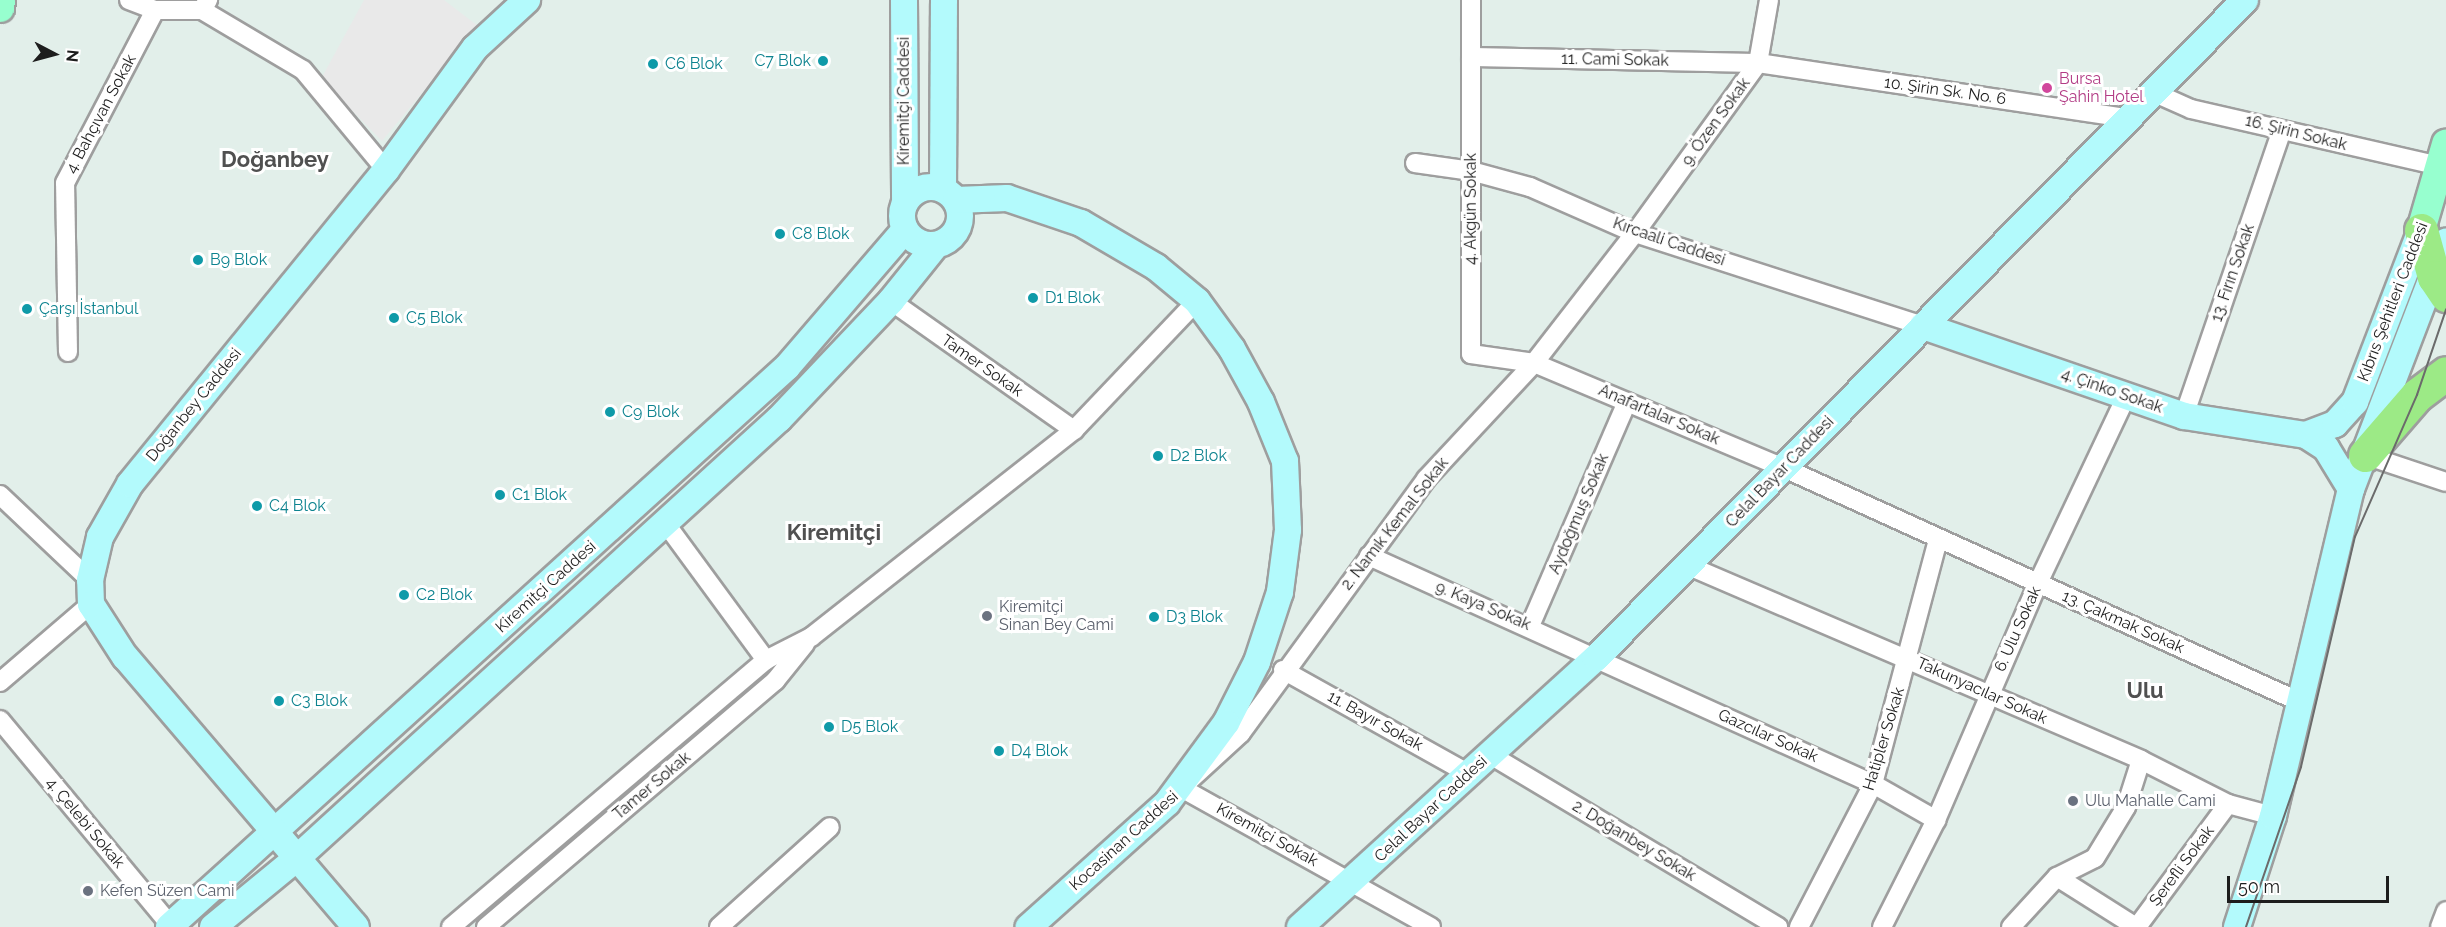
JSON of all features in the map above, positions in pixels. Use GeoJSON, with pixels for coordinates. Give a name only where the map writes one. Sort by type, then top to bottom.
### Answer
{"type":"FeatureCollection","features":[{"type":"Feature","properties":{"kind":"highway"},"geometry":{"type":"LineString","coordinates":[[2434,236],[2440,286]]}},
{"type":"Feature","properties":{"kind":"highway"},"geometry":{"type":"LineString","coordinates":[[2365,455],[2417,395],[2446,373]]}},
{"type":"Feature","properties":{"kind":"main road"},"geometry":{"type":"LineString","coordinates":[[0,8],[1,0]]}},
{"type":"Feature","properties":{"kind":"main road","name":"Kıbrıs Şehitleri Caddesi"},"geometry":{"type":"LineString","coordinates":[[2434,236],[2443,155]]}},
{"type":"Feature","properties":{"kind":"street"},"geometry":{"type":"LineString","coordinates":[[129,0],[155,10],[205,5],[303,70],[386,170]]}},
{"type":"Feature","properties":{"kind":"street","name":"Doğanbey Caddesi"},"geometry":{"type":"LineString","coordinates":[[91,592],[100,537],[130,484],[386,170],[475,48],[527,0]]}},
{"type":"Feature","properties":{"kind":"street","name":"Kiremitçi Caddesi"},"geometry":{"type":"LineString","coordinates":[[904,0],[905,202]]}},
{"type":"Feature","properties":{"kind":"street"},"geometry":{"type":"LineString","coordinates":[[944,0],[949,195],[960,219],[953,236],[936,245],[918,242],[905,230],[902,211],[905,202],[918,190],[949,195]]}},
{"type":"Feature","properties":{"kind":"street","name":"4. Akgün Sokak"},"geometry":{"type":"LineString","coordinates":[[1471,0],[1471,354],[1534,363]]}},
{"type":"Feature","properties":{"kind":"street","name":"9. Özen Sokak"},"geometry":{"type":"LineString","coordinates":[[1635,234],[1758,63],[1769,0]]}},
{"type":"Feature","properties":{"kind":"street","name":"Celal Bayar Caddesi"},"geometry":{"type":"LineString","coordinates":[[1300,927],[1353,882],[1467,772],[1596,658],[1923,326],[2132,118],[2245,0]]}},
{"type":"Feature","properties":{"kind":"street","name":"4. Bahçıvan Sokak"},"geometry":{"type":"LineString","coordinates":[[68,352],[65,183],[155,10]]}},
{"type":"Feature","properties":{"kind":"street","name":"11. Cami Sokak"},"geometry":{"type":"LineString","coordinates":[[1471,57],[1758,63]]}},
{"type":"Feature","properties":{"kind":"street","name":"10. Şirin Sk. No. 6"},"geometry":{"type":"LineString","coordinates":[[1758,63],[2132,118]]}},
{"type":"Feature","properties":{"kind":"street","name":"16. Şirin Sokak"},"geometry":{"type":"LineString","coordinates":[[2155,93],[2191,109],[2282,130],[2443,155]]}},
{"type":"Feature","properties":{"kind":"street","name":"13. Fırın Sokak"},"geometry":{"type":"LineString","coordinates":[[2184,416],[2282,130]]}},
{"type":"Feature","properties":{"kind":"street","name":"Kırcaali Caddesi"},"geometry":{"type":"LineString","coordinates":[[1415,164],[1471,171],[1530,187],[1635,234],[1923,326]]}},
{"type":"Feature","properties":{"kind":"street","name":"Kocasinan Caddesi"},"geometry":{"type":"LineString","coordinates":[[949,195],[1007,198],[1081,223],[1156,267],[1197,301],[1232,349],[1256,393],[1286,461],[1288,530],[1280,592],[1257,662],[1226,723],[1181,788],[1029,927]]}},
{"type":"Feature","properties":{"kind":"street","name":"Kiremitçi Caddesi"},"geometry":{"type":"LineString","coordinates":[[170,926],[275,834],[787,367],[905,230]]}},
{"type":"Feature","properties":{"kind":"street","name":"2. Namık Kemal Sokak"},"geometry":{"type":"LineString","coordinates":[[1181,788],[1240,733],[1283,670],[1426,479],[1534,363],[1635,234]]}},
{"type":"Feature","properties":{"kind":"street","name":"Kıbrıs Şehitleri Caddesi"},"geometry":{"type":"LineString","coordinates":[[2306,435],[2335,424],[2355,402],[2434,236]]}},
{"type":"Feature","properties":{"kind":"street","name":"Kiremitçi Caddesi"},"geometry":{"type":"LineString","coordinates":[[213,927],[297,858],[666,524],[779,418],[891,301],[936,245]]}},
{"type":"Feature","properties":{"kind":"street"},"geometry":{"type":"LineString","coordinates":[[2237,927],[2273,816],[2298,701],[2351,489],[2440,286]]}},
{"type":"Feature","properties":{"kind":"street","name":"Tamer Sokak"},"geometry":{"type":"LineString","coordinates":[[891,301],[1074,430]]}},
{"type":"Feature","properties":{"kind":"street"},"geometry":{"type":"LineString","coordinates":[[811,637],[1074,430],[1197,301]]}},
{"type":"Feature","properties":{"kind":"street","name":"4. Çinko Sokak"},"geometry":{"type":"LineString","coordinates":[[1923,326],[2184,416],[2306,435]]}},
{"type":"Feature","properties":{"kind":"street","name":"Anafartalar Sokak"},"geometry":{"type":"LineString","coordinates":[[1534,363],[1784,468]]}},
{"type":"Feature","properties":{"kind":"street","name":"6. Ulu Sokak"},"geometry":{"type":"LineString","coordinates":[[1882,927],[1936,820],[2038,583],[2126,397]]}},
{"type":"Feature","properties":{"kind":"street","name":"Aydoğmuş Sokak"},"geometry":{"type":"LineString","coordinates":[[1530,626],[1627,402]]}},
{"type":"Feature","properties":{"kind":"street"},"geometry":{"type":"LineString","coordinates":[[2306,435],[2326,448],[2351,489]]}},
{"type":"Feature","properties":{"kind":"street"},"geometry":{"type":"LineString","coordinates":[[2365,455],[2446,482]]}},
{"type":"Feature","properties":{"kind":"street","name":"13. Çakmak Sokak"},"geometry":{"type":"LineString","coordinates":[[1784,468],[2298,701]]}},
{"type":"Feature","properties":{"kind":"street"},"geometry":{"type":"LineString","coordinates":[[0,495],[91,592],[125,657],[356,927]]}},
{"type":"Feature","properties":{"kind":"street"},"geometry":{"type":"LineString","coordinates":[[666,524],[766,660]]}},
{"type":"Feature","properties":{"kind":"street","name":"Hatipler Sokak"},"geometry":{"type":"LineString","coordinates":[[1799,927],[1873,784],[1938,539]]}},
{"type":"Feature","properties":{"kind":"street","name":"9. Kaya Sokak"},"geometry":{"type":"LineString","coordinates":[[1369,556],[1530,626],[1596,658]]}},
{"type":"Feature","properties":{"kind":"street","name":"Takunyacılar Sokak"},"geometry":{"type":"LineString","coordinates":[[1689,566],[1908,658],[2141,760],[2228,804],[2273,816]]}},
{"type":"Feature","properties":{"kind":"street"},"geometry":{"type":"LineString","coordinates":[[0,682],[91,592]]}},
{"type":"Feature","properties":{"kind":"street","name":"Tamer Sokak"},"geometry":{"type":"LineString","coordinates":[[451,927],[766,660],[811,637]]}},
{"type":"Feature","properties":{"kind":"street","name":"Tamer Sokak"},"geometry":{"type":"LineString","coordinates":[[486,927],[775,681],[811,637]]}},
{"type":"Feature","properties":{"kind":"street","name":"Gazcılar Sokak"},"geometry":{"type":"LineString","coordinates":[[1596,658],[1873,784],[1936,820]]}},
{"type":"Feature","properties":{"kind":"street","name":"11. Bayır Sokak"},"geometry":{"type":"LineString","coordinates":[[1283,670],[1467,772]]}},
{"type":"Feature","properties":{"kind":"street","name":"4. Çelebi Sokak"},"geometry":{"type":"LineString","coordinates":[[0,720],[170,926]]}},
{"type":"Feature","properties":{"kind":"street","name":"2. Doğanbey Sokak"},"geometry":{"type":"LineString","coordinates":[[1489,754],[1778,927]]}},
{"type":"Feature","properties":{"kind":"street"},"geometry":{"type":"LineString","coordinates":[[2011,927],[2056,877],[2095,858],[2126,807],[2141,760]]}},
{"type":"Feature","properties":{"kind":"street","name":"Kiremitçi Sokak"},"geometry":{"type":"LineString","coordinates":[[1181,788],[1431,927]]}},
{"type":"Feature","properties":{"kind":"street","name":"Şerefli Sokak"},"geometry":{"type":"LineString","coordinates":[[2136,927],[2228,804]]}},
{"type":"Feature","properties":{"kind":"street"},"geometry":{"type":"LineString","coordinates":[[719,927],[830,827]]}},
{"type":"Feature","properties":{"kind":"street"},"geometry":{"type":"LineString","coordinates":[[2056,877],[2136,927]]}},
{"type":"Feature","properties":{"kind":"street"},"geometry":{"type":"LineString","coordinates":[[2439,927],[2446,911]]}},
{"type":"Feature","properties":{"kind":"shaded area"},"geometry":{"type":"Polygon","coordinates":[[[364,0],[444,0],[478,26],[382,141],[321,79],[364,0]]]}},
{"type":"Feature","properties":{"kind":"tram line"},"geometry":{"type":"LineString","coordinates":[[2246,927],[2301,767],[2355,537],[2417,395],[2446,310]]}},
{"type":"Feature","properties":{"kind":"place","name":"C7 Blok"},"geometry":{"type":"Point","coordinates":[823,61]}},
{"type":"Feature","properties":{"kind":"place","name":"C6 Blok"},"geometry":{"type":"Point","coordinates":[653,64]}},
{"type":"Feature","properties":{"kind":"place","name":"Bursa Şahin Hotel"},"geometry":{"type":"Point","coordinates":[2047,88]}},
{"type":"Feature","properties":{"kind":"place","name":"C8 Blok"},"geometry":{"type":"Point","coordinates":[780,234]}},
{"type":"Feature","properties":{"kind":"place","name":"B9 Blok"},"geometry":{"type":"Point","coordinates":[198,260]}},
{"type":"Feature","properties":{"kind":"place","name":"D1 Blok"},"geometry":{"type":"Point","coordinates":[1033,298]}},
{"type":"Feature","properties":{"kind":"place","name":"Çarşı İstanbul"},"geometry":{"type":"Point","coordinates":[27,309]}},
{"type":"Feature","properties":{"kind":"place","name":"C5 Blok"},"geometry":{"type":"Point","coordinates":[394,318]}},
{"type":"Feature","properties":{"kind":"place","name":"C9 Blok"},"geometry":{"type":"Point","coordinates":[610,412]}},
{"type":"Feature","properties":{"kind":"place","name":"D2 Blok"},"geometry":{"type":"Point","coordinates":[1158,456]}},
{"type":"Feature","properties":{"kind":"place","name":"C1 Blok"},"geometry":{"type":"Point","coordinates":[500,495]}},
{"type":"Feature","properties":{"kind":"place","name":"C4 Blok"},"geometry":{"type":"Point","coordinates":[257,506]}},
{"type":"Feature","properties":{"kind":"place","name":"C2 Blok"},"geometry":{"type":"Point","coordinates":[404,595]}},
{"type":"Feature","properties":{"kind":"place","name":"Kiremitçi Sinan Bey Cami"},"geometry":{"type":"Point","coordinates":[987,616]}},
{"type":"Feature","properties":{"kind":"place","name":"D3 Blok"},"geometry":{"type":"Point","coordinates":[1154,617]}},
{"type":"Feature","properties":{"kind":"place","name":"C3 Blok"},"geometry":{"type":"Point","coordinates":[279,701]}},
{"type":"Feature","properties":{"kind":"place","name":"D5 Blok"},"geometry":{"type":"Point","coordinates":[829,727]}},
{"type":"Feature","properties":{"kind":"place","name":"D4 Blok"},"geometry":{"type":"Point","coordinates":[999,751]}},
{"type":"Feature","properties":{"kind":"place","name":"Ulu Mahalle Cami"},"geometry":{"type":"Point","coordinates":[2073,801]}},
{"type":"Feature","properties":{"kind":"place","name":"Kefen Süzen Cami"},"geometry":{"type":"Point","coordinates":[88,891]}},
{"type":"Feature","properties":{"kind":"district","name":"Doğanbey"},"geometry":{"type":"Point","coordinates":[275,160]}},
{"type":"Feature","properties":{"kind":"district","name":"Kiremitçi"},"geometry":{"type":"Point","coordinates":[834,533]}},
{"type":"Feature","properties":{"kind":"district","name":"Ulu"},"geometry":{"type":"Point","coordinates":[2145,691]}}]}
